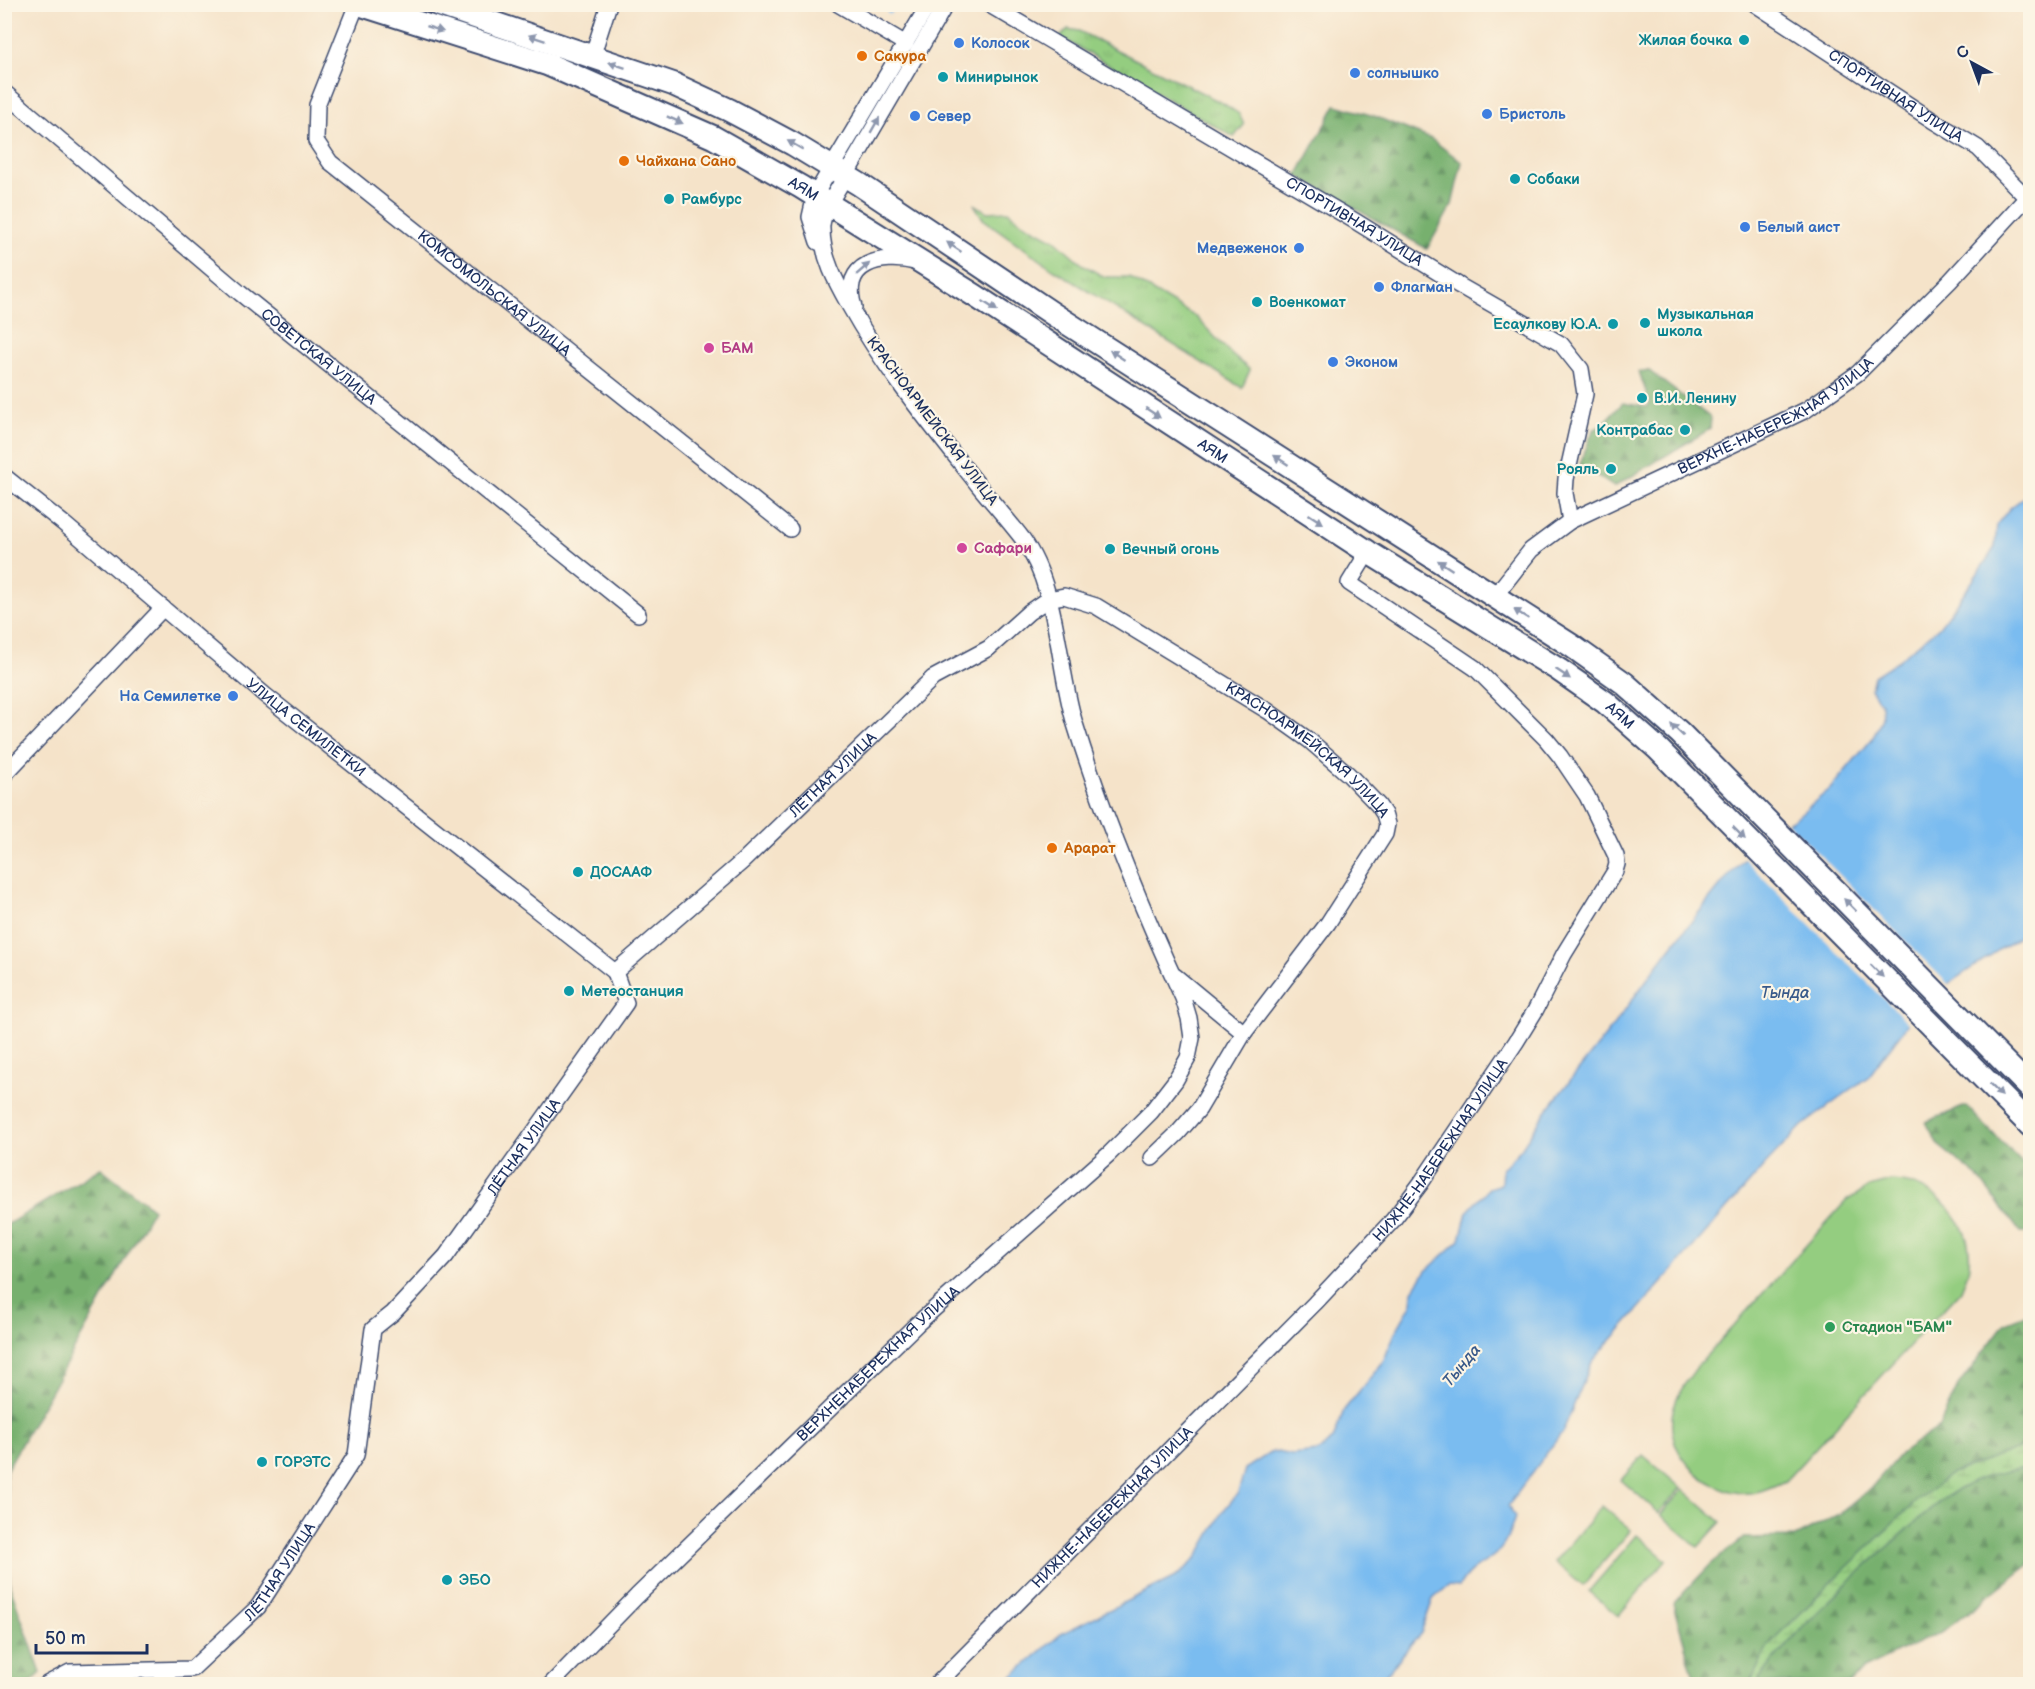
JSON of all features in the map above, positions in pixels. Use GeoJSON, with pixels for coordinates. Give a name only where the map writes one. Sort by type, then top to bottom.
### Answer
{"type":"FeatureCollection","features":[{"type":"Feature","properties":{"kind":"highway","name":"АЯМ"},"geometry":{"type":"LineString","coordinates":[[358,4],[558,69],[713,137],[822,200],[1368,552],[1559,670],[1605,702],[1651,743],[2031,1125]]}},
{"type":"Feature","properties":{"kind":"highway","name":"АЯМ"},"geometry":{"type":"LineString","coordinates":[[438,4],[673,84],[729,110],[838,172],[1053,314],[1572,646],[1624,683],[1680,733],[2031,1088]]}},
{"type":"Feature","properties":{"kind":"street","name":"КОМСОМОЛЬСКАЯ УЛИЦА"},"geometry":{"type":"LineString","coordinates":[[358,4],[317,105],[316,141],[330,162],[790,529]]}},
{"type":"Feature","properties":{"kind":"street"},"geometry":{"type":"LineString","coordinates":[[592,57],[609,4]]}},
{"type":"Feature","properties":{"kind":"street"},"geometry":{"type":"LineString","coordinates":[[838,4],[906,44]]}},
{"type":"Feature","properties":{"kind":"street"},"geometry":{"type":"LineString","coordinates":[[838,172],[929,4]]}},
{"type":"Feature","properties":{"kind":"street"},"geometry":{"type":"LineString","coordinates":[[838,172],[946,4]]}},
{"type":"Feature","properties":{"kind":"street","name":"СПОРТИВНАЯ УЛИЦА"},"geometry":{"type":"LineString","coordinates":[[988,4],[1561,344],[1581,369],[1585,394],[1566,479],[1565,493],[1570,520]]}},
{"type":"Feature","properties":{"kind":"street","name":"СПОРТИВНАЯ УЛИЦА"},"geometry":{"type":"LineString","coordinates":[[1755,4],[1978,148],[2029,196]]}},
{"type":"Feature","properties":{"kind":"street","name":"СОВЕТСКАЯ УЛИЦА"},"geometry":{"type":"LineString","coordinates":[[4,92],[240,293],[638,614]]}},
{"type":"Feature","properties":{"kind":"street","name":"КРАСНОАРМЕЙСКАЯ УЛИЦА"},"geometry":{"type":"LineString","coordinates":[[838,172],[822,200],[822,229],[825,251],[831,269],[858,321],[891,372],[1021,538],[1037,564],[1048,599],[1065,685],[1078,734],[1128,875],[1172,973],[1189,1018],[1192,1038]]}},
{"type":"Feature","properties":{"kind":"street","name":"ВЕРХНЕ-НАБЕРЕЖНАЯ УЛИЦА"},"geometry":{"type":"LineString","coordinates":[[1494,597],[1531,550],[1570,520],[1806,410],[1858,374],[1950,281],[2029,196]]}},
{"type":"Feature","properties":{"kind":"street"},"geometry":{"type":"LineString","coordinates":[[858,321],[852,302],[851,286],[862,267],[884,259],[903,259],[922,264]]}},
{"type":"Feature","properties":{"kind":"street","name":"УЛИЦА СЕМИЛЕТКИ"},"geometry":{"type":"LineString","coordinates":[[4,476],[266,696],[615,972]]}},
{"type":"Feature","properties":{"kind":"street","name":"НИЖНЕ-НАБЕРЕЖНАЯ УЛИЦА"},"geometry":{"type":"LineString","coordinates":[[937,1684],[1315,1303],[1393,1220],[1421,1183],[1516,1042],[1535,1011],[1564,954],[1615,871],[1616,856],[1587,796],[1546,739],[1474,668],[1349,583],[1368,552]]}},
{"type":"Feature","properties":{"kind":"street","name":"КРАСНОАРМЕЙСКАЯ УЛИЦА"},"geometry":{"type":"LineString","coordinates":[[1048,599],[1064,596],[1077,598],[1096,606],[1290,725],[1348,774],[1378,805],[1387,824],[1385,834],[1354,883],[1328,922],[1244,1033],[1199,1109],[1178,1134],[1152,1158]]}},
{"type":"Feature","properties":{"kind":"street","name":"ЛЁТНАЯ УЛИЦА"},"geometry":{"type":"LineString","coordinates":[[47,1684],[70,1672],[192,1669],[258,1607],[356,1455],[373,1329],[393,1313],[446,1256],[626,1003],[615,972],[743,861],[933,678],[951,666],[989,648],[1029,612],[1048,599]]}},
{"type":"Feature","properties":{"kind":"street"},"geometry":{"type":"LineString","coordinates":[[4,775],[163,608]]}},
{"type":"Feature","properties":{"kind":"street"},"geometry":{"type":"LineString","coordinates":[[1172,973],[1244,1033]]}},
{"type":"Feature","properties":{"kind":"street","name":"ВЕРХНЕНАБЕРЕЖНАЯ УЛИЦА"},"geometry":{"type":"LineString","coordinates":[[551,1684],[637,1596],[917,1324],[1108,1154],[1151,1112],[1175,1081],[1188,1058],[1192,1038]]}},
{"type":"Feature","properties":{"kind":"green space"},"geometry":{"type":"Polygon","coordinates":[[[1068,29],[1079,31],[1224,104],[1239,114],[1244,125],[1234,137],[1060,37],[1068,29]]]}},
{"type":"Feature","properties":{"kind":"green space"},"geometry":{"type":"Polygon","coordinates":[[[1336,105],[1374,116],[1431,139],[1462,162],[1452,205],[1427,249],[1297,176],[1336,105]]]}},
{"type":"Feature","properties":{"kind":"green space"},"geometry":{"type":"Polygon","coordinates":[[[974,204],[987,212],[1008,211],[1023,223],[1055,240],[1082,264],[1104,277],[1129,277],[1196,317],[1232,355],[1250,370],[1242,388],[1053,269],[983,219],[974,204]]]}},
{"type":"Feature","properties":{"kind":"green space"},"geometry":{"type":"Polygon","coordinates":[[[1648,370],[1711,418],[1710,429],[1614,487],[1580,464],[1593,430],[1605,422],[1623,403],[1647,407],[1650,403],[1639,372],[1648,370]]]}},
{"type":"Feature","properties":{"kind":"green space"},"geometry":{"type":"Polygon","coordinates":[[[1966,1106],[2030,1171],[2030,1233],[2021,1233],[1978,1177],[1938,1145],[1926,1122],[1966,1106]]]}},
{"type":"Feature","properties":{"kind":"green space"},"geometry":{"type":"Polygon","coordinates":[[[101,1168],[153,1209],[6,1471],[10,1586],[41,1673],[29,1684],[5,1684],[5,1226],[101,1168]]]}},
{"type":"Feature","properties":{"kind":"green space","name":"Стадион \"БАМ\""},"geometry":{"type":"Polygon","coordinates":[[[1891,1181],[1909,1183],[1925,1190],[1946,1205],[1955,1215],[1962,1226],[1969,1251],[1968,1270],[1961,1290],[1785,1481],[1752,1493],[1741,1493],[1714,1485],[1692,1468],[1676,1445],[1672,1431],[1672,1417],[1675,1402],[1682,1389],[1699,1364],[1846,1201],[1869,1187],[1891,1181]]]}},
{"type":"Feature","properties":{"kind":"green space"},"geometry":{"type":"Polygon","coordinates":[[[2030,1313],[2030,1445],[1952,1473],[1920,1498],[1768,1646],[1750,1684],[1696,1684],[1673,1604],[1711,1564],[1744,1538],[1795,1537],[1838,1515],[1870,1489],[1901,1453],[1939,1427],[1958,1386],[2005,1323],[2030,1313]]]}},
{"type":"Feature","properties":{"kind":"green space"},"geometry":{"type":"Polygon","coordinates":[[[2030,1445],[2030,1467],[1978,1480],[1932,1507],[1818,1611],[1756,1684],[1750,1684],[1768,1646],[1920,1498],[1952,1473],[2030,1445]]]}},
{"type":"Feature","properties":{"kind":"green space"},"geometry":{"type":"Polygon","coordinates":[[[1643,1455],[1681,1488],[1659,1513],[1621,1480],[1643,1455]]]}},
{"type":"Feature","properties":{"kind":"green space"},"geometry":{"type":"Polygon","coordinates":[[[2030,1467],[2030,1564],[1945,1630],[1863,1669],[1849,1684],[1756,1684],[1818,1611],[1932,1508],[1969,1483],[1986,1476],[2030,1467]]]}},
{"type":"Feature","properties":{"kind":"green space"},"geometry":{"type":"Polygon","coordinates":[[[1683,1489],[1721,1522],[1698,1547],[1661,1515],[1683,1489]]]}},
{"type":"Feature","properties":{"kind":"green space"},"geometry":{"type":"Polygon","coordinates":[[[1602,1506],[1631,1530],[1583,1586],[1554,1562],[1602,1506]]]}},
{"type":"Feature","properties":{"kind":"green space"},"geometry":{"type":"Polygon","coordinates":[[[1637,1535],[1666,1560],[1618,1616],[1589,1591],[1637,1535]]]}},
{"type":"Feature","properties":{"kind":"water","name":"Тында"},"geometry":{"type":"Polygon","coordinates":[[[2030,493],[2030,929],[1927,998],[1869,1076],[1802,1126],[1592,1362],[1563,1431],[1508,1506],[1515,1517],[1501,1548],[1473,1570],[1459,1587],[1448,1586],[1433,1599],[1421,1633],[1378,1684],[1003,1684],[1061,1634],[1177,1576],[1196,1559],[1224,1510],[1238,1493],[1245,1469],[1273,1451],[1292,1455],[1317,1452],[1333,1440],[1344,1410],[1383,1362],[1395,1333],[1411,1305],[1412,1291],[1426,1271],[1460,1240],[1467,1212],[1489,1188],[1501,1184],[1502,1169],[1521,1149],[1546,1111],[1611,1029],[1667,952],[1729,875],[1770,833],[1794,819],[1830,789],[1872,739],[1882,718],[1881,704],[1871,689],[1874,676],[1899,660],[1939,627],[1995,547],[1997,524],[2010,508],[2030,493]]]}},
{"type":"Feature","properties":{"kind":"pier"},"geometry":{"type":"Polygon","coordinates":[[[1786,821],[1950,986],[1929,1000],[1910,1025],[1742,857],[1769,831],[1786,821]]]}},
{"type":"Feature","properties":{"kind":"waterway"},"geometry":{"type":"LineString","coordinates":[[889,12],[893,4]]}},
{"type":"Feature","properties":{"kind":"place","name":"Жилая бочка"},"geometry":{"type":"Point","coordinates":[1744,40]}},
{"type":"Feature","properties":{"kind":"place","name":"Колосок"},"geometry":{"type":"Point","coordinates":[959,43]}},
{"type":"Feature","properties":{"kind":"place","name":"Сакура"},"geometry":{"type":"Point","coordinates":[862,56]}},
{"type":"Feature","properties":{"kind":"place","name":"солнышко"},"geometry":{"type":"Point","coordinates":[1355,73]}},
{"type":"Feature","properties":{"kind":"place","name":"Минирынок"},"geometry":{"type":"Point","coordinates":[943,77]}},
{"type":"Feature","properties":{"kind":"place","name":"Бристоль"},"geometry":{"type":"Point","coordinates":[1487,114]}},
{"type":"Feature","properties":{"kind":"place","name":"Север"},"geometry":{"type":"Point","coordinates":[915,116]}},
{"type":"Feature","properties":{"kind":"place","name":"Чайхана Сано"},"geometry":{"type":"Point","coordinates":[624,161]}},
{"type":"Feature","properties":{"kind":"place","name":"Собаки"},"geometry":{"type":"Point","coordinates":[1515,179]}},
{"type":"Feature","properties":{"kind":"place","name":"Рамбурс"},"geometry":{"type":"Point","coordinates":[669,199]}},
{"type":"Feature","properties":{"kind":"place","name":"Белый аист"},"geometry":{"type":"Point","coordinates":[1745,227]}},
{"type":"Feature","properties":{"kind":"place","name":"Медвеженок"},"geometry":{"type":"Point","coordinates":[1299,248]}},
{"type":"Feature","properties":{"kind":"place","name":"Флагман"},"geometry":{"type":"Point","coordinates":[1379,287]}},
{"type":"Feature","properties":{"kind":"place","name":"Военкомат"},"geometry":{"type":"Point","coordinates":[1257,302]}},
{"type":"Feature","properties":{"kind":"place","name":"Музыкальная школа"},"geometry":{"type":"Point","coordinates":[1645,323]}},
{"type":"Feature","properties":{"kind":"place","name":"Есаулкову Ю.А."},"geometry":{"type":"Point","coordinates":[1613,324]}},
{"type":"Feature","properties":{"kind":"place","name":"БАМ"},"geometry":{"type":"Point","coordinates":[709,348]}},
{"type":"Feature","properties":{"kind":"place","name":"Эконом"},"geometry":{"type":"Point","coordinates":[1333,362]}},
{"type":"Feature","properties":{"kind":"place","name":"В.И. Ленину"},"geometry":{"type":"Point","coordinates":[1642,398]}},
{"type":"Feature","properties":{"kind":"place","name":"Контрабас"},"geometry":{"type":"Point","coordinates":[1685,430]}},
{"type":"Feature","properties":{"kind":"place","name":"Рояль"},"geometry":{"type":"Point","coordinates":[1611,469]}},
{"type":"Feature","properties":{"kind":"place","name":"Сафари"},"geometry":{"type":"Point","coordinates":[962,548]}},
{"type":"Feature","properties":{"kind":"place","name":"Вечный огонь"},"geometry":{"type":"Point","coordinates":[1110,549]}},
{"type":"Feature","properties":{"kind":"place","name":"На Семилетке"},"geometry":{"type":"Point","coordinates":[233,696]}},
{"type":"Feature","properties":{"kind":"place","name":"Арарат"},"geometry":{"type":"Point","coordinates":[1052,848]}},
{"type":"Feature","properties":{"kind":"place","name":"ДОСААФ"},"geometry":{"type":"Point","coordinates":[578,872]}},
{"type":"Feature","properties":{"kind":"place","name":"Метеостанция"},"geometry":{"type":"Point","coordinates":[569,991]}},
{"type":"Feature","properties":{"kind":"place","name":"Стадион \"БАМ\""},"geometry":{"type":"Point","coordinates":[1830,1327]}},
{"type":"Feature","properties":{"kind":"place","name":"ГОРЭТС"},"geometry":{"type":"Point","coordinates":[262,1462]}},
{"type":"Feature","properties":{"kind":"place","name":"ЭБО"},"geometry":{"type":"Point","coordinates":[447,1580]}}]}
